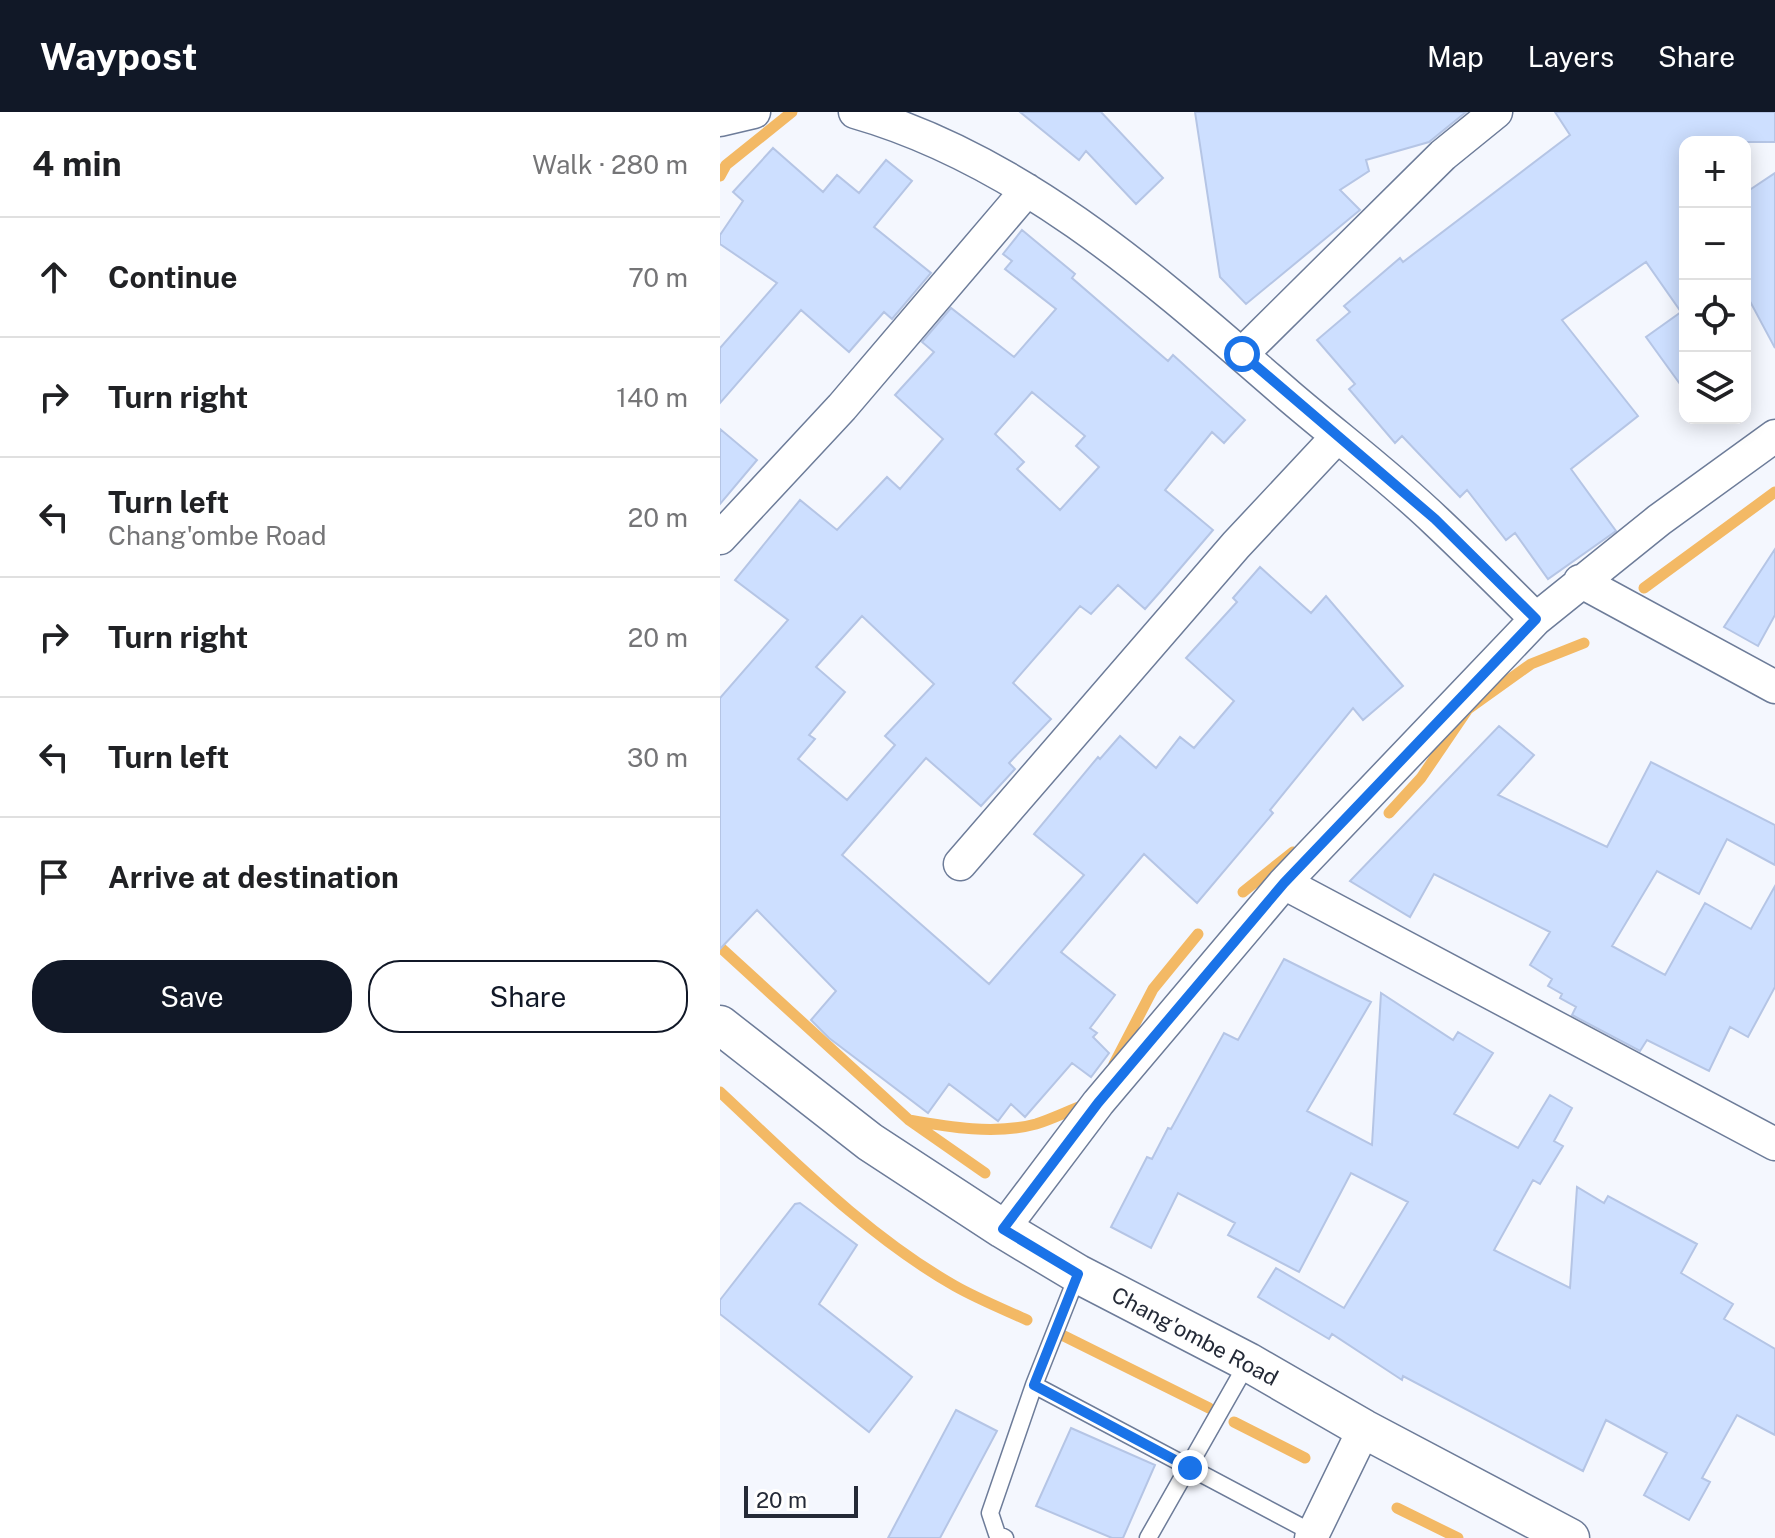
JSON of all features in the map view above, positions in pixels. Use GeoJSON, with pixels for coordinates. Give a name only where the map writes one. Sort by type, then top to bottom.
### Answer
{"type":"FeatureCollection","features":[{"type":"Feature","properties":{"kind":"street"},"geometry":{"type":"LineString","coordinates":[[720,120],[754,112]]}},
{"type":"Feature","properties":{"kind":"street"},"geometry":{"type":"LineString","coordinates":[[855,112],[909,128],[981,162],[1027,190],[1158,283],[1435,519],[1536,619]]}},
{"type":"Feature","properties":{"kind":"street"},"geometry":{"type":"LineString","coordinates":[[1242,354],[1443,155],[1496,112]]}},
{"type":"Feature","properties":{"kind":"street"},"geometry":{"type":"LineString","coordinates":[[720,538],[842,407],[1027,190]]}},
{"type":"Feature","properties":{"kind":"street"},"geometry":{"type":"LineString","coordinates":[[1003,1229],[1098,1103],[1284,883],[1536,619],[1580,581],[1775,436]]}},
{"type":"Feature","properties":{"kind":"street"},"geometry":{"type":"LineString","coordinates":[[960,864],[1236,545],[1337,437]]}},
{"type":"Feature","properties":{"kind":"street"},"geometry":{"type":"LineString","coordinates":[[1580,581],[1775,687]]}},
{"type":"Feature","properties":{"kind":"street"},"geometry":{"type":"LineString","coordinates":[[1284,883],[1775,1144]]}},
{"type":"Feature","properties":{"kind":"street","name":"Chang'ombe Road"},"geometry":{"type":"LineString","coordinates":[[720,1025],[870,1142],[1003,1229],[1078,1274],[1248,1362],[1364,1429],[1570,1538]]}},
{"type":"Feature","properties":{"kind":"street"},"geometry":{"type":"LineString","coordinates":[[1312,1536],[1364,1429]]}},
{"type":"Feature","properties":{"kind":"lane"},"geometry":{"type":"LineString","coordinates":[[1005,1538],[997,1534],[990,1513],[1034,1385],[1078,1274]]}},
{"type":"Feature","properties":{"kind":"lane"},"geometry":{"type":"LineString","coordinates":[[1148,1538],[1248,1362]]}},
{"type":"Feature","properties":{"kind":"lane"},"geometry":{"type":"LineString","coordinates":[[1034,1385],[1312,1536]]}},
{"type":"Feature","properties":{"kind":"building"},"geometry":{"type":"Polygon","coordinates":[[[1020,112],[1101,112],[1163,178],[1136,204],[1086,151],[1079,160],[1020,112]]]}},
{"type":"Feature","properties":{"kind":"building"},"geometry":{"type":"Polygon","coordinates":[[[1195,112],[1466,112],[1429,142],[1366,160],[1369,171],[1340,190],[1360,210],[1246,304],[1220,277],[1195,112]]]}},
{"type":"Feature","properties":{"kind":"building"},"geometry":{"type":"Polygon","coordinates":[[[1555,112],[1775,112],[1775,142],[1751,142],[1751,136],[1679,136],[1679,309],[1646,262],[1562,320],[1638,416],[1571,469],[1616,531],[1548,579],[1515,533],[1506,540],[1467,490],[1460,497],[1402,436],[1395,443],[1349,389],[1355,384],[1317,340],[1350,312],[1344,306],[1400,258],[1403,262],[1570,135],[1555,112]]]}},
{"type":"Feature","properties":{"kind":"building"},"geometry":{"type":"Polygon","coordinates":[[[773,148],[823,192],[837,175],[859,193],[886,160],[912,181],[874,227],[931,273],[892,319],[884,312],[849,352],[801,310],[720,403],[720,348],[777,283],[720,244],[720,235],[743,201],[733,192],[773,148]]]}},
{"type":"Feature","properties":{"kind":"building"},"geometry":{"type":"Polygon","coordinates":[[[1775,173],[1775,348],[1751,303],[1751,189],[1775,173]]]}},
{"type":"Feature","properties":{"kind":"building"},"geometry":{"type":"Polygon","coordinates":[[[1022,230],[1075,274],[1072,278],[1168,361],[1173,355],[1245,420],[1224,443],[1212,432],[1165,490],[1213,530],[1160,592],[1145,609],[1118,585],[1091,614],[1080,606],[1013,683],[1051,719],[1009,763],[1015,769],[981,806],[926,758],[842,855],[989,984],[1084,875],[1034,834],[1098,757],[1100,759],[1120,736],[1156,768],[1180,737],[1194,748],[1234,701],[1186,658],[1237,602],[1233,598],[1260,567],[1311,613],[1326,596],[1403,686],[1363,720],[1353,708],[1270,810],[1273,813],[1197,903],[1144,854],[1061,952],[1115,995],[1090,1028],[1097,1033],[1093,1037],[1109,1053],[1091,1077],[1072,1063],[1025,1117],[1011,1104],[998,1121],[949,1084],[928,1113],[829,1038],[811,1020],[836,991],[757,910],[720,949],[720,698],[788,620],[735,580],[800,500],[837,530],[887,477],[900,489],[943,439],[895,395],[934,352],[922,342],[951,308],[1014,357],[1056,309],[1005,269],[1012,261],[1003,254],[1022,230]],[[1032,392],[995,434],[1024,462],[1017,469],[1060,510],[1099,467],[1076,446],[1085,436],[1032,392]],[[862,616],[816,667],[845,692],[809,735],[815,739],[798,759],[847,800],[895,745],[885,736],[934,684],[862,616]]]}},
{"type":"Feature","properties":{"kind":"building"},"geometry":{"type":"Polygon","coordinates":[[[1679,313],[1679,383],[1646,337],[1679,313]]]}},
{"type":"Feature","properties":{"kind":"building"},"geometry":{"type":"Polygon","coordinates":[[[720,429],[757,460],[720,504],[720,429]]]}},
{"type":"Feature","properties":{"kind":"building"},"geometry":{"type":"Polygon","coordinates":[[[1775,549],[1775,615],[1758,646],[1724,627],[1775,549]]]}},
{"type":"Feature","properties":{"kind":"building"},"geometry":{"type":"Polygon","coordinates":[[[1499,726],[1534,755],[1498,795],[1607,847],[1651,762],[1775,825],[1775,865],[1727,839],[1699,894],[1657,871],[1612,946],[1665,975],[1705,903],[1751,929],[1775,886],[1775,987],[1748,1037],[1730,1027],[1709,1071],[1647,1040],[1640,1051],[1572,1015],[1576,1007],[1548,986],[1552,979],[1530,965],[1550,932],[1434,874],[1410,917],[1350,881],[1499,726]]]}},
{"type":"Feature","properties":{"kind":"building"},"geometry":{"type":"Polygon","coordinates":[[[1284,959],[1371,1002],[1307,1111],[1372,1145],[1381,993],[1453,1040],[1458,1032],[1493,1053],[1454,1114],[1518,1148],[1550,1095],[1572,1108],[1554,1141],[1563,1146],[1540,1184],[1533,1180],[1494,1250],[1570,1288],[1577,1187],[1604,1203],[1608,1196],[1697,1244],[1681,1273],[1733,1304],[1724,1319],[1775,1349],[1775,1435],[1737,1415],[1702,1478],[1710,1482],[1689,1520],[1644,1495],[1667,1453],[1606,1420],[1583,1471],[1403,1376],[1402,1380],[1332,1334],[1329,1339],[1258,1297],[1276,1268],[1344,1308],[1408,1202],[1351,1173],[1299,1272],[1228,1235],[1235,1223],[1178,1193],[1151,1248],[1111,1227],[1147,1157],[1152,1159],[1168,1128],[1171,1129],[1224,1033],[1238,1040],[1284,959]]]}},
{"type":"Feature","properties":{"kind":"building"},"geometry":{"type":"Polygon","coordinates":[[[800,1203],[857,1245],[819,1304],[912,1377],[869,1432],[720,1314],[720,1300],[795,1204],[800,1203]]]}},
{"type":"Feature","properties":{"kind":"building"},"geometry":{"type":"Polygon","coordinates":[[[956,1410],[997,1431],[940,1538],[888,1538],[956,1410]]]}},
{"type":"Feature","properties":{"kind":"building"},"geometry":{"type":"Polygon","coordinates":[[[1071,1428],[1155,1465],[1123,1538],[1112,1538],[1036,1506],[1071,1428]]]}},
{"type":"Feature","properties":{"kind":"waterway"},"geometry":{"type":"LineString","coordinates":[[720,176],[726,165],[792,112]]}},
{"type":"Feature","properties":{"kind":"waterway"},"geometry":{"type":"LineString","coordinates":[[1644,588],[1775,492]]}},
{"type":"Feature","properties":{"kind":"waterway"},"geometry":{"type":"LineString","coordinates":[[1389,813],[1421,778],[1468,709],[1531,664],[1584,643]]}},
{"type":"Feature","properties":{"kind":"waterway"},"geometry":{"type":"LineString","coordinates":[[1243,892],[1293,852]]}},
{"type":"Feature","properties":{"kind":"waterway"},"geometry":{"type":"LineString","coordinates":[[1114,1064],[1153,989],[1198,934]]}},
{"type":"Feature","properties":{"kind":"waterway"},"geometry":{"type":"LineString","coordinates":[[720,947],[909,1120],[985,1173]]}},
{"type":"Feature","properties":{"kind":"waterway"},"geometry":{"type":"LineString","coordinates":[[720,1092],[861,1221],[955,1286],[1027,1320]]}},
{"type":"Feature","properties":{"kind":"waterway"},"geometry":{"type":"LineString","coordinates":[[909,1120],[956,1127],[1005,1129],[1036,1124],[1084,1105]]}},
{"type":"Feature","properties":{"kind":"waterway"},"geometry":{"type":"LineString","coordinates":[[1064,1336],[1209,1408]]}},
{"type":"Feature","properties":{"kind":"waterway"},"geometry":{"type":"LineString","coordinates":[[1234,1422],[1305,1458]]}},
{"type":"Feature","properties":{"kind":"waterway"},"geometry":{"type":"LineString","coordinates":[[1397,1508],[1458,1538]]}},
{"type":"Feature","properties":{"kind":"route"},"geometry":{"type":"LineString","coordinates":[[1190,1468],[1034,1385],[1078,1274],[1003,1229],[1098,1103],[1284,883],[1536,619],[1435,519],[1242,354]]}}]}
